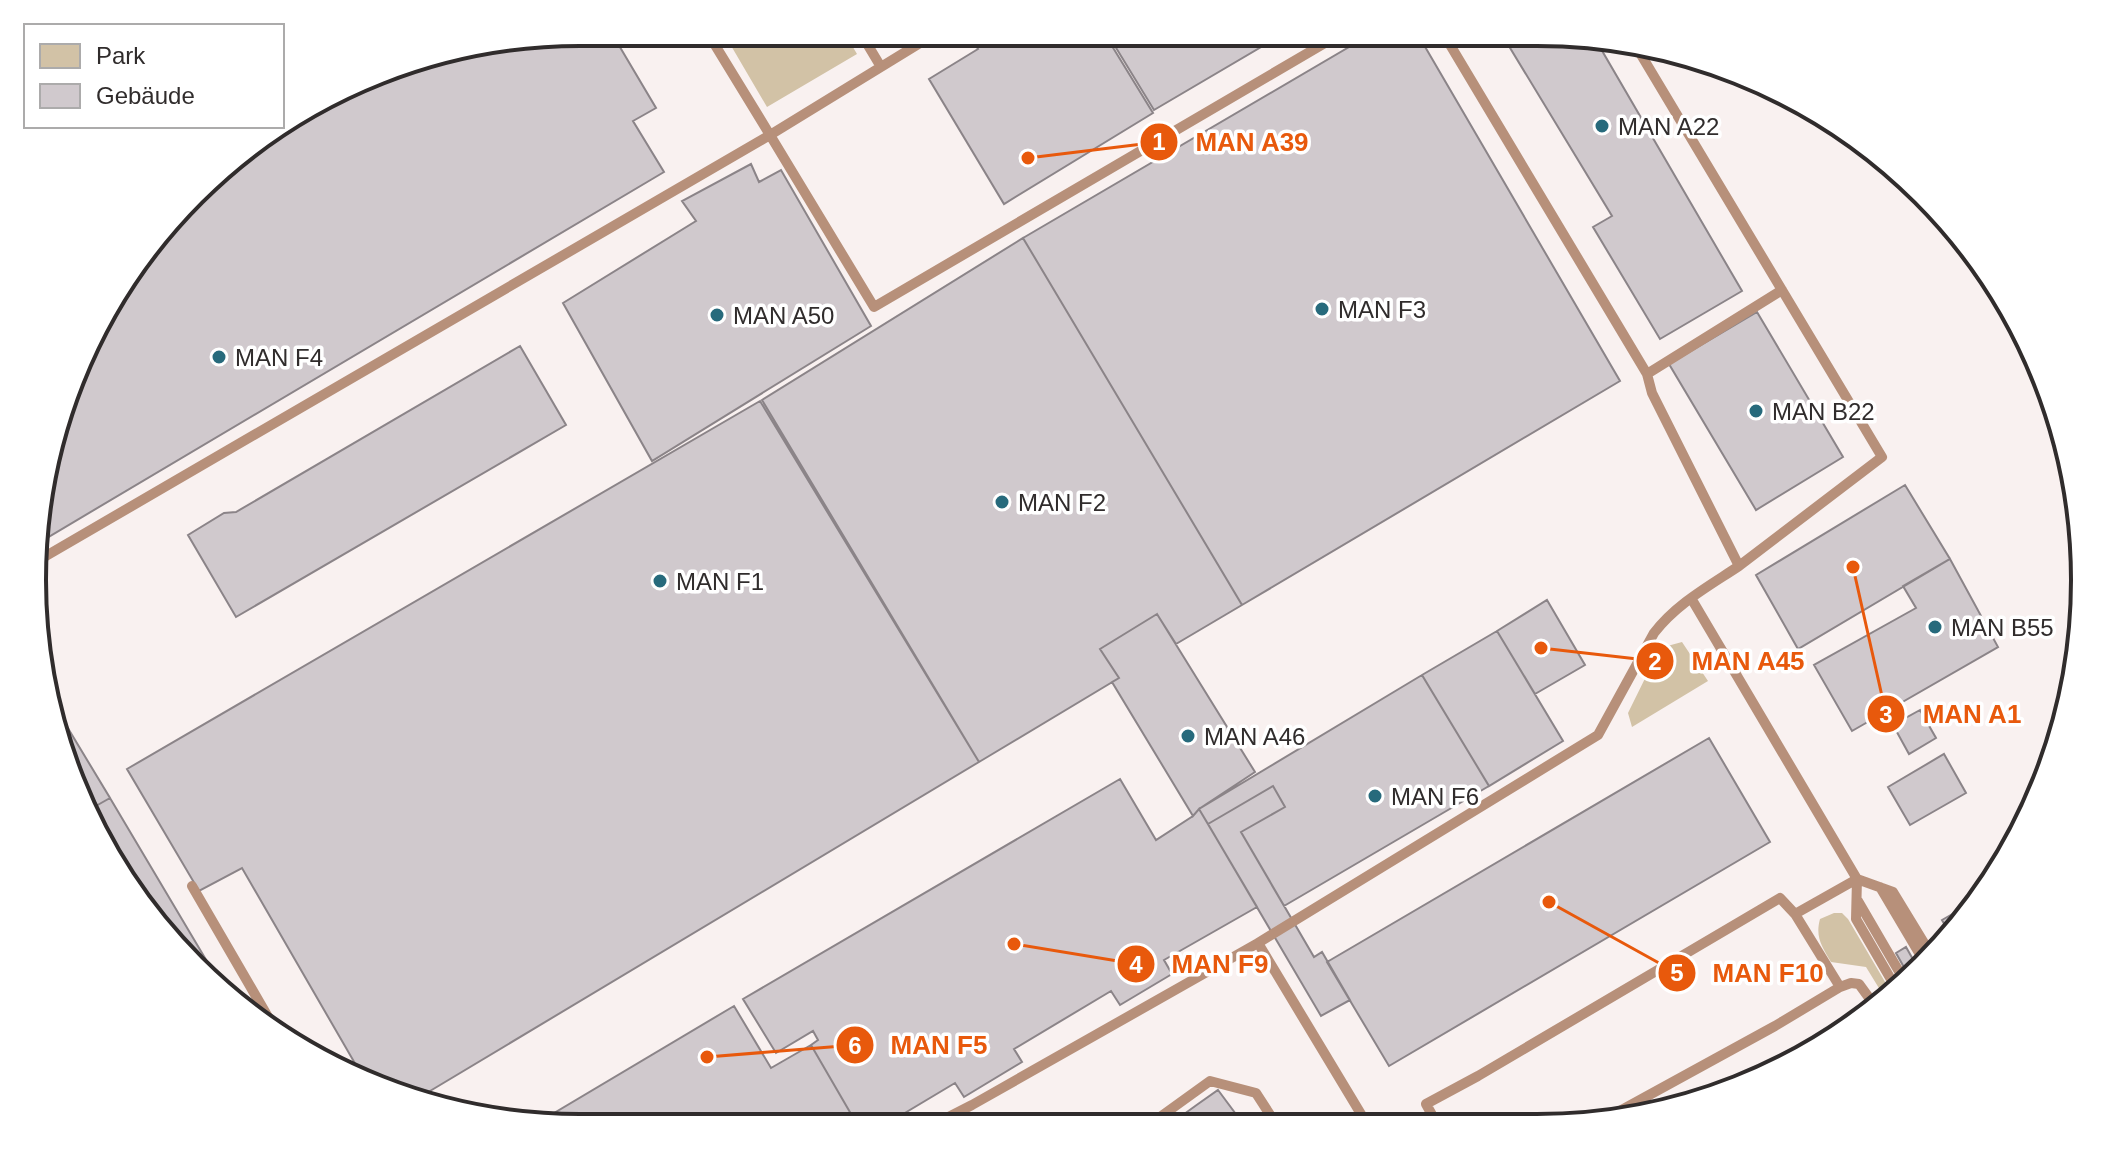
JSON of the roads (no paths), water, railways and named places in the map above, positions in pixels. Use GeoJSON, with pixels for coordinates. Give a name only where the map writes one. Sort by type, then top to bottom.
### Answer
{"type":"FeatureCollection","features":[{"type":"Feature","properties":{"kind":"lane"},"geometry":{"type":"LineString","coordinates":[[716,46],[874,307],[1320,46]]}},
{"type":"Feature","properties":{"kind":"lane"},"geometry":{"type":"LineString","coordinates":[[868,46],[881,67]]}},
{"type":"Feature","properties":{"kind":"lane"},"geometry":{"type":"LineString","coordinates":[[47,556],[770,135],[915,46]]}},
{"type":"Feature","properties":{"kind":"lane"},"geometry":{"type":"LineString","coordinates":[[1451,46],[1647,374],[1652,393],[1739,566]]}},
{"type":"Feature","properties":{"kind":"lane"},"geometry":{"type":"LineString","coordinates":[[954,1114],[1258,943],[1598,735],[1654,633],[1674,611],[1739,566],[1882,457],[1642,56]]}},
{"type":"Feature","properties":{"kind":"lane"},"geometry":{"type":"LineString","coordinates":[[1647,374],[1782,290]]}},
{"type":"Feature","properties":{"kind":"lane"},"geometry":{"type":"LineString","coordinates":[[1691,598],[1857,879],[1856,919],[1891,979]]}},
{"type":"Feature","properties":{"kind":"lane"},"geometry":{"type":"LineString","coordinates":[[1795,914],[1857,879],[1893,892],[1926,946]]}},
{"type":"Feature","properties":{"kind":"lane"},"geometry":{"type":"LineString","coordinates":[[192,886],[264,1011]]}},
{"type":"Feature","properties":{"kind":"lane"},"geometry":{"type":"LineString","coordinates":[[1880,887],[1919,953]]}},
{"type":"Feature","properties":{"kind":"lane"},"geometry":{"type":"LineString","coordinates":[[1432,1114],[1426,1104],[1780,898],[1795,914],[1840,987]]}},
{"type":"Feature","properties":{"kind":"lane"},"geometry":{"type":"LineString","coordinates":[[1858,901],[1899,972]]}},
{"type":"Feature","properties":{"kind":"lane"},"geometry":{"type":"LineString","coordinates":[[1258,943],[1361,1114]]}},
{"type":"Feature","properties":{"kind":"lane"},"geometry":{"type":"LineString","coordinates":[[1630,1106],[1840,987],[1859,984],[1869,998]]}},
{"type":"Feature","properties":{"kind":"lane"},"geometry":{"type":"LineString","coordinates":[[1164,1114],[1210,1081],[1256,1093],[1270,1114]]}},
{"type":"Feature","properties":{"kind":"place","name":"MAN A22"},"geometry":{"type":"Point","coordinates":[1602,126]}},
{"type":"Feature","properties":{"kind":"place","name":"MAN A39"},"geometry":{"type":"Point","coordinates":[1028,158]}},
{"type":"Feature","properties":{"kind":"place","name":"MAN F3"},"geometry":{"type":"Point","coordinates":[1322,309]}},
{"type":"Feature","properties":{"kind":"place","name":"MAN A50"},"geometry":{"type":"Point","coordinates":[717,315]}},
{"type":"Feature","properties":{"kind":"place","name":"MAN F4"},"geometry":{"type":"Point","coordinates":[219,357]}},
{"type":"Feature","properties":{"kind":"place","name":"MAN B22"},"geometry":{"type":"Point","coordinates":[1756,411]}},
{"type":"Feature","properties":{"kind":"place","name":"MAN F2"},"geometry":{"type":"Point","coordinates":[1002,502]}},
{"type":"Feature","properties":{"kind":"place","name":"MAN A1"},"geometry":{"type":"Point","coordinates":[1853,567]}},
{"type":"Feature","properties":{"kind":"place","name":"MAN F1"},"geometry":{"type":"Point","coordinates":[660,581]}},
{"type":"Feature","properties":{"kind":"place","name":"MAN B55"},"geometry":{"type":"Point","coordinates":[1935,627]}},
{"type":"Feature","properties":{"kind":"place","name":"MAN A45"},"geometry":{"type":"Point","coordinates":[1541,648]}},
{"type":"Feature","properties":{"kind":"place","name":"MAN A46"},"geometry":{"type":"Point","coordinates":[1188,736]}},
{"type":"Feature","properties":{"kind":"place","name":"MAN F6"},"geometry":{"type":"Point","coordinates":[1375,796]}},
{"type":"Feature","properties":{"kind":"place","name":"MAN F10"},"geometry":{"type":"Point","coordinates":[1549,902]}},
{"type":"Feature","properties":{"kind":"place","name":"MAN F9"},"geometry":{"type":"Point","coordinates":[1014,944]}},
{"type":"Feature","properties":{"kind":"place","name":"MAN F5"},"geometry":{"type":"Point","coordinates":[707,1057]}}]}
